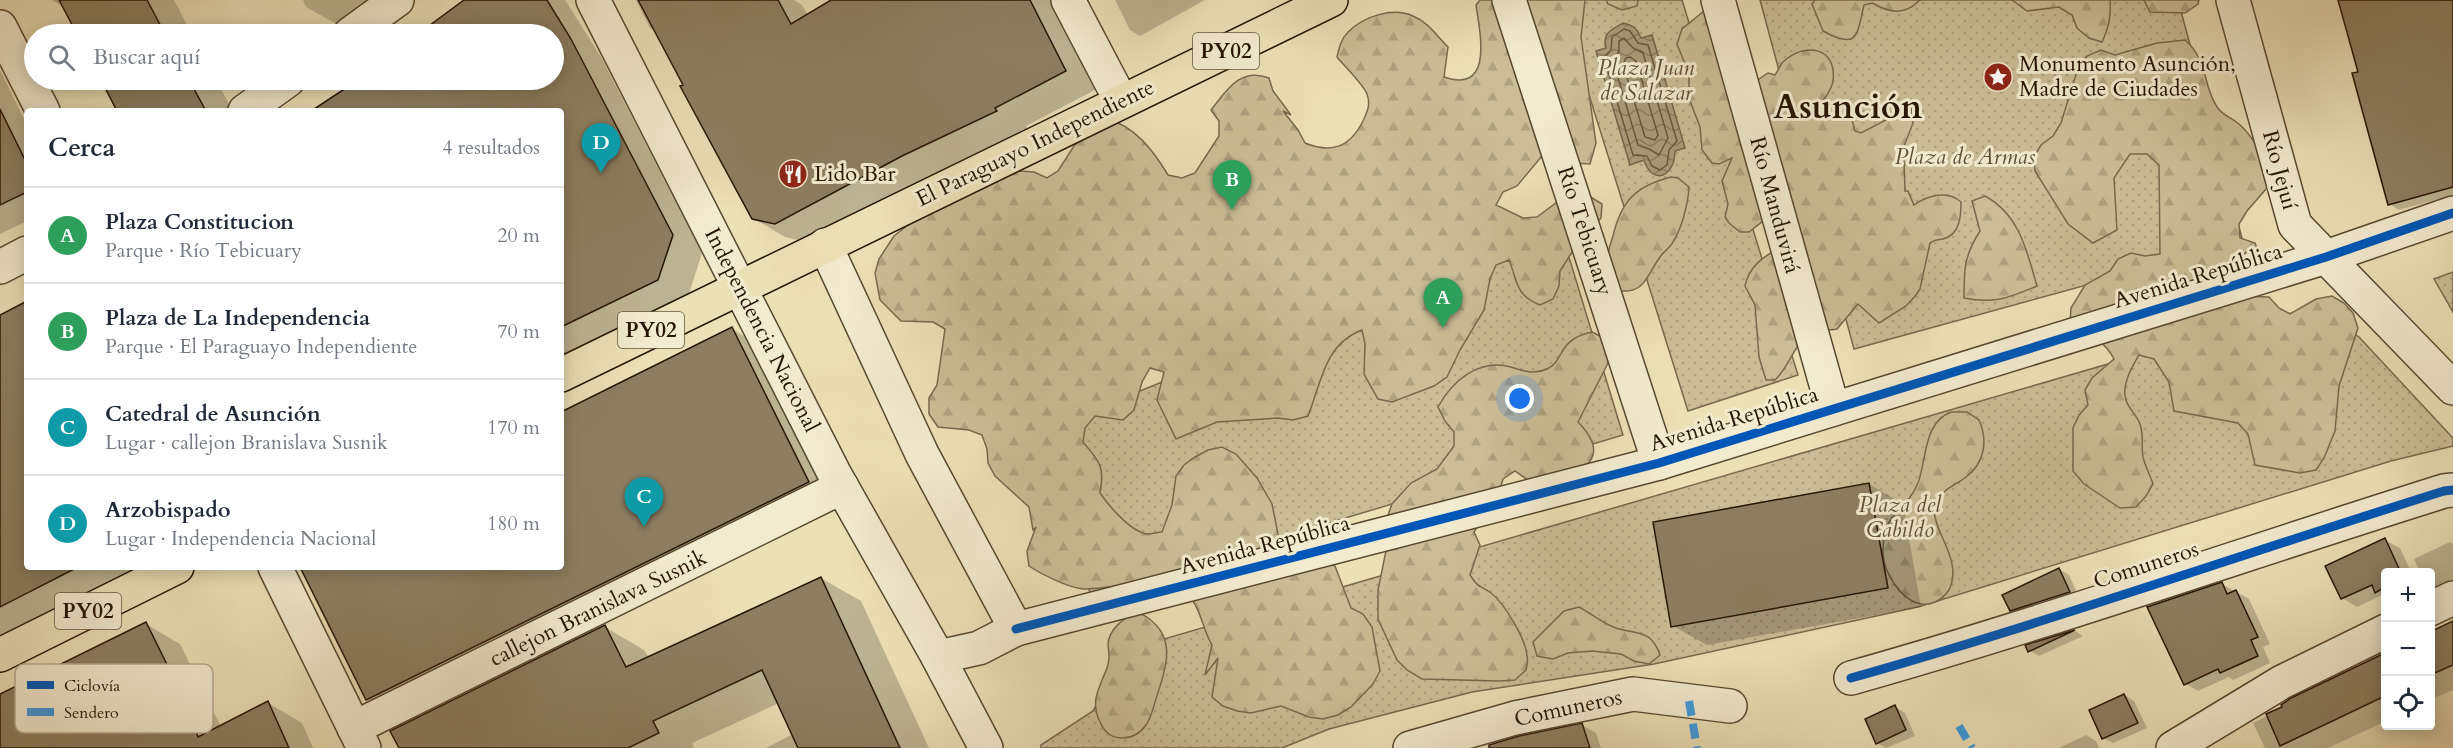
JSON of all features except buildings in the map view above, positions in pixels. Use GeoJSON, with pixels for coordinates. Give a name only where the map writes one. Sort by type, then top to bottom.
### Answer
{"type":"FeatureCollection","features":[{"type":"Feature","properties":{"kind":"highway","name":"El Paraguayo Independiente"},"geometry":{"type":"LineString","coordinates":[[740,286],[1330,0]]}},
{"type":"Feature","properties":{"kind":"highway","name":"PY02"},"geometry":{"type":"LineString","coordinates":[[564,374],[740,286]]}},
{"type":"Feature","properties":{"kind":"highway","name":"PY02"},"geometry":{"type":"LineString","coordinates":[[0,655],[171,570]]}},
{"type":"Feature","properties":{"kind":"street"},"geometry":{"type":"LineString","coordinates":[[364,24],[397,0]]}},
{"type":"Feature","properties":{"kind":"street","name":"Independencia Nacional"},"geometry":{"type":"LineString","coordinates":[[593,0],[842,487],[938,657],[986,748]]}},
{"type":"Feature","properties":{"kind":"street"},"geometry":{"type":"LineString","coordinates":[[1068,0],[1121,101]]}},
{"type":"Feature","properties":{"kind":"street","name":"Río Tebicuary"},"geometry":{"type":"LineString","coordinates":[[1509,0],[1659,463]]}},
{"type":"Feature","properties":{"kind":"street","name":"Río Manduvirá"},"geometry":{"type":"LineString","coordinates":[[1718,0],[1833,409]]}},
{"type":"Feature","properties":{"kind":"street","name":"Río Jejuí"},"geometry":{"type":"LineString","coordinates":[[2233,0],[2295,225],[2453,388]]}},
{"type":"Feature","properties":{"kind":"street"},"geometry":{"type":"LineString","coordinates":[[0,27],[24,74]]}},
{"type":"Feature","properties":{"kind":"street"},"geometry":{"type":"LineString","coordinates":[[32,90],[41,108]]}},
{"type":"Feature","properties":{"kind":"street"},"geometry":{"type":"LineString","coordinates":[[249,108],[274,90]]}},
{"type":"Feature","properties":{"kind":"street","name":"Avenida República"},"geometry":{"type":"LineString","coordinates":[[1016,629],[1659,463],[2326,257],[2453,213]]}},
{"type":"Feature","properties":{"kind":"street"},"geometry":{"type":"LineString","coordinates":[[825,245],[914,437],[1016,629],[979,648],[938,657]]}},
{"type":"Feature","properties":{"kind":"street"},"geometry":{"type":"LineString","coordinates":[[0,267],[24,255]]}},
{"type":"Feature","properties":{"kind":"street","name":"callejon Branislava Susnik"},"geometry":{"type":"LineString","coordinates":[[359,738],[842,487]]}},
{"type":"Feature","properties":{"kind":"street","name":"Comuneros"},"geometry":{"type":"LineString","coordinates":[[1851,678],[1929,656],[2261,548],[2453,490]]}},
{"type":"Feature","properties":{"kind":"street"},"geometry":{"type":"LineString","coordinates":[[276,570],[359,738]]}},
{"type":"Feature","properties":{"kind":"street"},"geometry":{"type":"LineString","coordinates":[[2435,607],[2453,598]]}},
{"type":"Feature","properties":{"kind":"street"},"geometry":{"type":"LineString","coordinates":[[2173,748],[2282,682],[2381,633]]}},
{"type":"Feature","properties":{"kind":"street","name":"Comuneros"},"geometry":{"type":"LineString","coordinates":[[1410,748],[1515,718],[1633,694],[1730,706]]}},
{"type":"Feature","properties":{"kind":"green space"},"geometry":{"type":"Polygon","coordinates":[[[1480,0],[1585,0],[1581,37],[1596,143],[1590,164],[1573,163],[1556,139],[1517,186],[1503,192],[1496,205],[1523,218],[1537,217],[1560,200],[1589,196],[1602,204],[1601,218],[1576,246],[1560,271],[1559,286],[1553,299],[1540,305],[1532,301],[1518,287],[1509,260],[1496,265],[1490,279],[1484,310],[1447,377],[1434,386],[1392,402],[1378,399],[1364,374],[1365,344],[1362,330],[1349,336],[1332,355],[1321,378],[1308,416],[1293,420],[1278,418],[1217,422],[1176,439],[1157,400],[1164,372],[1150,368],[1142,382],[1134,410],[1123,420],[1095,416],[1085,428],[1083,442],[1100,465],[1102,477],[1100,493],[1127,524],[1147,534],[1162,532],[1172,505],[1176,476],[1184,465],[1208,450],[1222,447],[1236,454],[1257,478],[1272,504],[1278,534],[1284,547],[1335,566],[1351,608],[1363,614],[1372,627],[1380,671],[1373,684],[1351,707],[1338,715],[1323,719],[1309,717],[1281,706],[1251,713],[1237,711],[1223,706],[1212,697],[1218,658],[1205,675],[1212,645],[1199,612],[1188,596],[1168,590],[1138,586],[1077,588],[1055,580],[1029,566],[1027,551],[1036,527],[1033,530],[1029,507],[995,476],[988,463],[987,449],[982,435],[969,430],[938,427],[929,414],[929,398],[937,385],[945,329],[933,322],[901,321],[880,300],[875,273],[879,259],[894,236],[951,191],[964,184],[1020,171],[1034,172],[1047,178],[1058,171],[1081,135],[1105,118],[1125,127],[1142,140],[1168,175],[1182,178],[1195,173],[1219,136],[1219,121],[1211,110],[1235,82],[1250,76],[1259,75],[1269,78],[1273,91],[1291,115],[1283,111],[1305,143],[1324,148],[1339,146],[1358,130],[1369,105],[1365,90],[1337,57],[1342,41],[1348,32],[1362,21],[1379,15],[1397,12],[1413,16],[1428,26],[1448,47],[1444,77],[1460,80],[1471,77],[1477,69],[1480,58],[1480,30],[1476,5],[1480,0]]]}},
{"type":"Feature","properties":{"kind":"green space","name":"Plaza Juan de Salazar"},"geometry":{"type":"Polygon","coordinates":[[[1565,0],[1682,0],[1798,375],[1688,411],[1563,12],[1565,0]]]}},
{"type":"Feature","properties":{"kind":"green space"},"geometry":{"type":"Polygon","coordinates":[[[1606,0],[1638,0],[1637,6],[1622,10],[1608,4],[1606,0]]]}},
{"type":"Feature","properties":{"kind":"green space","name":"Plaza de Armas"},"geometry":{"type":"Polygon","coordinates":[[[1760,0],[2178,0],[2243,242],[1854,349],[1760,0]]]}},
{"type":"Feature","properties":{"kind":"green space"},"geometry":{"type":"Polygon","coordinates":[[[1815,0],[1920,0],[1903,11],[1891,11],[1872,3],[1864,5],[1857,31],[1850,39],[1844,39],[1823,31],[1812,4],[1815,0]]]}},
{"type":"Feature","properties":{"kind":"green space"},"geometry":{"type":"Polygon","coordinates":[[[2012,0],[2110,0],[2108,26],[2102,42],[2089,38],[2077,28],[2072,15],[2059,7],[2027,11],[2012,0]]]}},
{"type":"Feature","properties":{"kind":"green space"},"geometry":{"type":"Polygon","coordinates":[[[2144,0],[2199,0],[2198,4],[2185,13],[2150,12],[2144,0]]]}},
{"type":"Feature","properties":{"kind":"green space"},"geometry":{"type":"Polygon","coordinates":[[[1704,11],[1756,81],[1768,73],[1775,75],[1783,62],[1800,52],[1809,50],[1824,54],[1830,60],[1833,69],[1833,81],[1816,114],[1845,116],[1852,120],[1855,131],[1861,133],[1911,107],[1913,123],[1901,154],[1904,161],[1905,191],[1908,191],[1914,205],[1938,195],[1950,196],[1961,202],[1960,219],[1953,234],[1930,243],[1920,289],[1906,306],[1879,323],[1858,304],[1837,329],[1817,331],[1807,336],[1775,380],[1766,380],[1759,357],[1755,305],[1745,286],[1758,262],[1781,247],[1767,218],[1749,232],[1740,232],[1725,217],[1728,204],[1722,181],[1732,158],[1719,164],[1712,163],[1702,150],[1700,127],[1689,98],[1689,74],[1677,44],[1682,29],[1704,11]]]}},
{"type":"Feature","properties":{"kind":"green space"},"geometry":{"type":"Polygon","coordinates":[[[2185,40],[2193,48],[2202,64],[2209,90],[2217,107],[2249,134],[2272,175],[2266,189],[2239,224],[2240,238],[2255,243],[2260,256],[2246,252],[2230,275],[2240,296],[2269,297],[2279,308],[2290,314],[2316,299],[2332,296],[2344,303],[2353,313],[2358,328],[2339,386],[2335,431],[2324,458],[2316,470],[2300,473],[2255,465],[2248,434],[2238,423],[2174,411],[2169,382],[2154,359],[2139,355],[2128,376],[2125,394],[2127,403],[2140,424],[2143,457],[2153,484],[2136,507],[2120,508],[2084,484],[2073,471],[2073,428],[2079,415],[2088,405],[2085,390],[2092,378],[2114,359],[2100,342],[2070,323],[2071,308],[2085,285],[2110,271],[2118,259],[2131,253],[2145,256],[2160,254],[2159,165],[2147,154],[2130,154],[2114,178],[2117,230],[2093,243],[2068,224],[2035,171],[2034,157],[2041,145],[2053,136],[2061,123],[2078,68],[2087,56],[2101,50],[2115,55],[2157,43],[2185,40]]]}},
{"type":"Feature","properties":{"kind":"green space"},"geometry":{"type":"Polygon","coordinates":[[[1671,177],[1678,178],[1689,187],[1679,230],[1644,283],[1633,290],[1615,290],[1608,256],[1621,213],[1639,190],[1671,177]]]}},
{"type":"Feature","properties":{"kind":"green space"},"geometry":{"type":"Polygon","coordinates":[[[1985,196],[1997,204],[2014,224],[2025,248],[2037,286],[2010,297],[1975,300],[1964,298],[1965,271],[1968,256],[1980,231],[1972,201],[1985,196]]]}},
{"type":"Feature","properties":{"kind":"green space"},"geometry":{"type":"Polygon","coordinates":[[[1558,221],[1623,435],[1091,594],[1017,441],[1558,221]]]}},
{"type":"Feature","properties":{"kind":"green space"},"geometry":{"type":"Polygon","coordinates":[[[2453,272],[2453,312],[2434,279],[2453,272]]]}},
{"type":"Feature","properties":{"kind":"green space","name":"Plaza del Cabildo"},"geometry":{"type":"Polygon","coordinates":[[[2283,313],[2328,315],[2359,337],[2453,438],[2453,446],[2391,461],[1918,607],[1654,664],[1472,692],[1329,729],[1282,748],[1041,748],[1041,745],[1093,711],[1107,684],[1116,653],[2283,313]]]}},
{"type":"Feature","properties":{"kind":"green space"},"geometry":{"type":"Polygon","coordinates":[[[1592,332],[1604,338],[1612,350],[1607,365],[1578,422],[1589,436],[1594,448],[1592,457],[1577,472],[1539,488],[1515,471],[1503,479],[1499,493],[1474,532],[1480,545],[1470,575],[1478,585],[1496,598],[1514,622],[1526,649],[1526,670],[1515,680],[1422,679],[1407,670],[1397,660],[1378,619],[1378,590],[1387,546],[1387,518],[1392,504],[1411,483],[1437,469],[1454,446],[1454,432],[1438,407],[1459,381],[1478,369],[1499,365],[1529,372],[1542,371],[1552,366],[1573,340],[1592,332]]]}},
{"type":"Feature","properties":{"kind":"green space"},"geometry":{"type":"Polygon","coordinates":[[[1951,412],[1967,412],[1979,420],[1983,435],[1983,451],[1972,471],[1946,491],[1936,503],[1934,512],[1936,521],[1952,566],[1953,578],[1949,590],[1945,596],[1935,602],[1916,603],[1900,591],[1884,563],[1886,528],[1918,483],[1927,443],[1935,424],[1951,412]]]}},
{"type":"Feature","properties":{"kind":"green space"},"geometry":{"type":"Polygon","coordinates":[[[1579,607],[1611,626],[1643,634],[1652,641],[1660,655],[1649,664],[1634,661],[1621,654],[1592,651],[1568,653],[1553,659],[1537,656],[1533,642],[1564,611],[1579,607]]]}},
{"type":"Feature","properties":{"kind":"green space"},"geometry":{"type":"Polygon","coordinates":[[[1137,613],[1150,619],[1162,633],[1167,652],[1166,661],[1162,681],[1146,725],[1135,735],[1122,738],[1110,735],[1101,724],[1097,716],[1096,696],[1108,665],[1108,645],[1111,634],[1122,621],[1137,613]]]}},
{"type":"Feature","properties":{"kind":"water"},"geometry":{"type":"Polygon","coordinates":[[[1623,23],[1634,28],[1641,38],[1652,35],[1685,148],[1675,151],[1671,167],[1663,175],[1653,174],[1644,160],[1630,165],[1596,51],[1606,48],[1606,35],[1623,23]]]}},
{"type":"Feature","properties":{"kind":"marked path"},"geometry":{"type":"LineString","coordinates":[[1689,701],[1697,748]]}},
{"type":"Feature","properties":{"kind":"marked path"},"geometry":{"type":"LineString","coordinates":[[1959,726],[1972,748]]}},
{"type":"Feature","properties":{"kind":"cycle path"},"geometry":{"type":"LineString","coordinates":[[1016,629],[1659,463],[2326,257],[2453,213]]}},
{"type":"Feature","properties":{"kind":"cycle path"},"geometry":{"type":"LineString","coordinates":[[1851,678],[2000,634],[2453,490]]}},
{"type":"Feature","properties":{"kind":"place","name":"Monumento Asunción, Madre de Ciudades"},"geometry":{"type":"Point","coordinates":[1998,77]}},
{"type":"Feature","properties":{"kind":"place","name":"Arzobispado"},"geometry":{"type":"Point","coordinates":[601,173]}},
{"type":"Feature","properties":{"kind":"place","name":"Lido Bar"},"geometry":{"type":"Point","coordinates":[793,174]}},
{"type":"Feature","properties":{"kind":"place","name":"Plaza de La Independencia"},"geometry":{"type":"Point","coordinates":[1232,210]}},
{"type":"Feature","properties":{"kind":"place","name":"Plaza Constitucion"},"geometry":{"type":"Point","coordinates":[1443,328]}},
{"type":"Feature","properties":{"kind":"place","name":"Catedral de Asunción"},"geometry":{"type":"Point","coordinates":[644,527]}},
{"type":"Feature","properties":{"kind":"district","name":"Asunción"},"geometry":{"type":"Point","coordinates":[1848,107]}}]}
